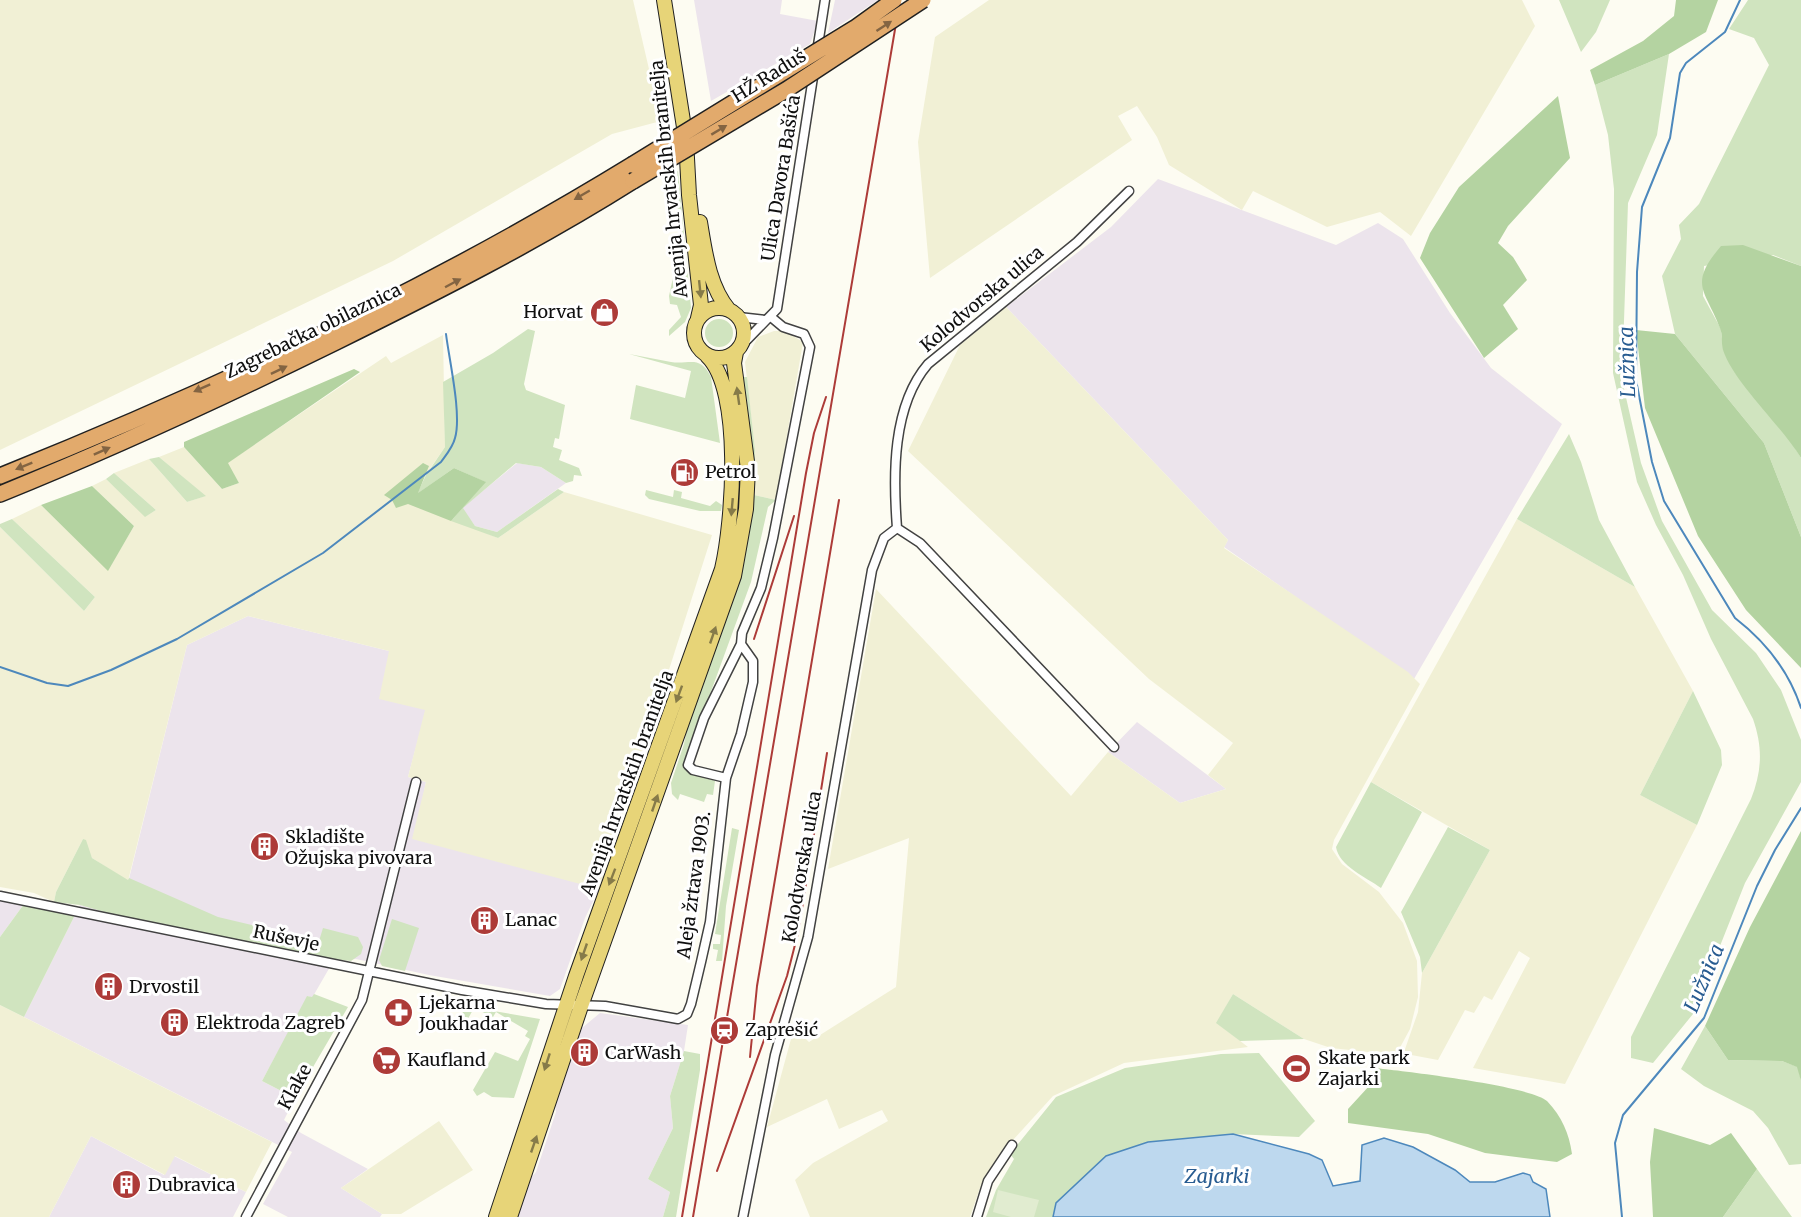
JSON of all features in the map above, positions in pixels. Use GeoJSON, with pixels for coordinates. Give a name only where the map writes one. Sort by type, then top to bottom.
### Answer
{"type":"FeatureCollection","features":[{"type":"Feature","properties":{"kind":"highway","name":"HŽ Raduš"},"geometry":{"type":"LineString","coordinates":[[632,165],[828,44],[894,0]]}},
{"type":"Feature","properties":{"kind":"highway","name":"HŽ Raduš"},"geometry":{"type":"LineString","coordinates":[[633,181],[786,90],[923,0]]}},
{"type":"Feature","properties":{"kind":"highway","name":"Zagrebačka obilaznica"},"geometry":{"type":"LineString","coordinates":[[0,476],[85,442],[247,368],[385,301],[585,194],[632,165]]}},
{"type":"Feature","properties":{"kind":"highway","name":"Zagrebačka obilaznica"},"geometry":{"type":"LineString","coordinates":[[0,494],[252,383],[396,312],[516,250],[633,181]]}},
{"type":"Feature","properties":{"kind":"main road","name":"Avenija hrvatskih branitelja"},"geometry":{"type":"LineString","coordinates":[[664,0],[686,140],[689,195],[701,305],[698,318]]}},
{"type":"Feature","properties":{"kind":"main road","name":"Avenija hrvatskih branitelja"},"geometry":{"type":"LineString","coordinates":[[673,0],[693,127],[702,235],[718,296],[734,313]]}},
{"type":"Feature","properties":{"kind":"main road"},"geometry":{"type":"LineString","coordinates":[[709,309],[734,313],[744,331],[738,349],[722,358],[707,356],[695,341],[694,329],[698,318],[709,309]]}},
{"type":"Feature","properties":{"kind":"main road","name":"Avenija hrvatskih branitelja"},"geometry":{"type":"LineString","coordinates":[[510,1217],[581,1006],[734,576],[746,509],[748,469],[734,363],[738,349]]}},
{"type":"Feature","properties":{"kind":"main road","name":"Avenija hrvatskih branitelja"},"geometry":{"type":"LineString","coordinates":[[496,1217],[566,1006],[702,628],[727,550],[733,504],[732,453],[719,372],[707,356]]}},
{"type":"Feature","properties":{"kind":"street","name":"Ulica Davora Bašića"},"geometry":{"type":"LineString","coordinates":[[738,349],[777,309],[825,0]]}},
{"type":"Feature","properties":{"kind":"street","name":"Kolodvorska ulica"},"geometry":{"type":"LineString","coordinates":[[743,1217],[775,1055],[808,937],[872,570],[884,538],[897,528],[895,468],[902,417],[916,378],[928,364],[1077,242],[1129,191]]}},
{"type":"Feature","properties":{"kind":"street"},"geometry":{"type":"LineString","coordinates":[[726,778],[693,770],[688,765],[704,718],[741,644],[742,633],[760,588],[773,538],[810,347],[804,334],[783,327],[768,318],[734,313]]}},
{"type":"Feature","properties":{"kind":"street"},"geometry":{"type":"LineString","coordinates":[[897,528],[920,543],[1114,747]]}},
{"type":"Feature","properties":{"kind":"street","name":"Aleja žrtava 1903."},"geometry":{"type":"LineString","coordinates":[[566,1006],[605,1006],[670,1019],[678,1019],[687,1014],[710,922],[726,778],[750,699],[753,661],[741,644]]}},
{"type":"Feature","properties":{"kind":"street","name":"Klake"},"geometry":{"type":"LineString","coordinates":[[246,1217],[360,1005],[417,782]]}},
{"type":"Feature","properties":{"kind":"street","name":"Ruševje"},"geometry":{"type":"LineString","coordinates":[[0,896],[369,972],[566,1006]]}},
{"type":"Feature","properties":{"kind":"street"},"geometry":{"type":"LineString","coordinates":[[977,1217],[988,1181],[1012,1145]]}},
{"type":"Feature","properties":{"kind":"shaded area"},"geometry":{"type":"Polygon","coordinates":[[[694,0],[782,0],[780,14],[818,21],[810,44],[711,101],[694,0]]]}},
{"type":"Feature","properties":{"kind":"shaded area"},"geometry":{"type":"Polygon","coordinates":[[[835,0],[878,0],[828,33],[835,0]]]}},
{"type":"Feature","properties":{"kind":"shaded area"},"geometry":{"type":"Polygon","coordinates":[[[1158,179],[1336,245],[1378,223],[1403,239],[1450,313],[1491,368],[1562,424],[1414,679],[1224,547],[1228,540],[1006,307],[1111,227],[1158,179]]]}},
{"type":"Feature","properties":{"kind":"shaded area"},"geometry":{"type":"Polygon","coordinates":[[[517,463],[541,467],[566,483],[497,532],[475,526],[462,508],[517,463]]]}},
{"type":"Feature","properties":{"kind":"shaded area"},"geometry":{"type":"Polygon","coordinates":[[[248,616],[389,651],[426,710],[408,777],[426,782],[422,802],[599,889],[585,918],[560,989],[550,996],[429,975],[356,959],[334,960],[312,998],[308,996],[262,1081],[295,1098],[284,1120],[301,1133],[368,1169],[341,1188],[382,1214],[380,1217],[288,1217],[263,1204],[292,1152],[24,1017],[80,905],[120,915],[187,645],[248,616]]]}},
{"type":"Feature","properties":{"kind":"shaded area"},"geometry":{"type":"Polygon","coordinates":[[[1137,722],[1226,789],[1180,803],[1108,752],[1137,722]]]}},
{"type":"Feature","properties":{"kind":"shaded area"},"geometry":{"type":"Polygon","coordinates":[[[0,900],[24,904],[0,937],[0,900]]]}},
{"type":"Feature","properties":{"kind":"shaded area"},"geometry":{"type":"Polygon","coordinates":[[[600,1013],[688,1025],[684,1051],[670,1096],[673,1128],[648,1179],[670,1192],[663,1217],[518,1217],[530,1179],[536,1172],[556,1112],[555,1104],[582,1028],[600,1013]]]}},
{"type":"Feature","properties":{"kind":"shaded area"},"geometry":{"type":"Polygon","coordinates":[[[91,1136],[164,1175],[174,1156],[246,1192],[233,1217],[49,1217],[91,1136]]]}},
{"type":"Feature","properties":{"kind":"green space"},"geometry":{"type":"Polygon","coordinates":[[[0,0],[633,0],[661,121],[612,134],[393,261],[0,450],[0,0]]]}},
{"type":"Feature","properties":{"kind":"green space"},"geometry":{"type":"Polygon","coordinates":[[[989,0],[1522,0],[1535,26],[1411,236],[1380,212],[1327,227],[1253,191],[1242,210],[1169,165],[1157,137],[1137,106],[1118,116],[1132,140],[930,278],[918,142],[935,37],[989,0]]]}},
{"type":"Feature","properties":{"kind":"green space"},"geometry":{"type":"Polygon","coordinates":[[[1559,0],[1610,0],[1596,32],[1581,52],[1559,0]]]}},
{"type":"Feature","properties":{"kind":"green space"},"geometry":{"type":"Polygon","coordinates":[[[1676,0],[1718,0],[1706,32],[1669,54],[1595,85],[1590,70],[1643,41],[1674,16],[1676,0]]]}},
{"type":"Feature","properties":{"kind":"green space"},"geometry":{"type":"Polygon","coordinates":[[[1748,0],[1801,0],[1801,266],[1773,255],[1704,266],[1703,296],[1721,329],[1723,349],[1736,374],[1788,436],[1801,458],[1801,537],[1764,443],[1675,334],[1662,276],[1681,239],[1679,225],[1699,204],[1769,65],[1754,38],[1729,29],[1748,0]]]}},
{"type":"Feature","properties":{"kind":"green space"},"geometry":{"type":"Polygon","coordinates":[[[1669,54],[1657,135],[1628,203],[1622,380],[1641,463],[1662,521],[1712,610],[1756,653],[1781,690],[1801,740],[1801,782],[1745,883],[1693,1014],[1653,1063],[1631,1058],[1631,1037],[1751,799],[1760,759],[1753,719],[1711,639],[1683,575],[1656,525],[1637,482],[1613,373],[1614,189],[1608,135],[1595,85],[1669,54]]]}},
{"type":"Feature","properties":{"kind":"green space"},"geometry":{"type":"Polygon","coordinates":[[[1558,96],[1570,158],[1508,226],[1498,243],[1513,257],[1527,280],[1503,305],[1518,329],[1484,358],[1420,258],[1430,233],[1459,187],[1558,96]]]}},
{"type":"Feature","properties":{"kind":"green space"},"geometry":{"type":"Polygon","coordinates":[[[678,171],[691,308],[685,322],[669,336],[669,330],[681,317],[677,305],[670,304],[669,296],[681,240],[680,218],[669,176],[678,171]]]}},
{"type":"Feature","properties":{"kind":"green space"},"geometry":{"type":"Polygon","coordinates":[[[1743,245],[1801,266],[1801,458],[1747,390],[1729,363],[1723,350],[1720,328],[1702,287],[1705,270],[1721,246],[1743,245]]]}},
{"type":"Feature","properties":{"kind":"green space"},"geometry":{"type":"Polygon","coordinates":[[[1006,307],[1228,540],[1224,548],[1408,672],[1420,684],[1334,840],[1332,849],[1342,864],[1379,892],[1403,923],[1417,961],[1418,997],[1410,1029],[1396,1055],[1331,1048],[1304,1039],[1233,994],[1217,1023],[1248,1047],[1124,1063],[1053,1096],[1002,1152],[981,1185],[970,1217],[810,1217],[795,1180],[813,1163],[888,1121],[882,1110],[839,1129],[827,1099],[767,1127],[794,1028],[809,1042],[896,987],[909,838],[828,869],[876,589],[1071,796],[1108,752],[1180,803],[1226,789],[1208,775],[1233,743],[1149,679],[908,451],[960,345],[1006,307]]]}},
{"type":"Feature","properties":{"kind":"green space"},"geometry":{"type":"Polygon","coordinates":[[[719,319],[729,323],[733,333],[729,343],[719,347],[709,343],[705,333],[709,323],[719,319]]]}},
{"type":"Feature","properties":{"kind":"green space"},"geometry":{"type":"Polygon","coordinates":[[[528,329],[535,331],[524,384],[526,390],[565,405],[559,439],[555,438],[553,447],[562,450],[559,460],[579,468],[582,476],[574,475],[573,481],[566,483],[541,467],[516,463],[463,508],[475,526],[497,532],[558,489],[564,492],[498,538],[451,521],[485,482],[454,468],[417,494],[426,475],[445,447],[443,382],[493,353],[528,329]]]}},
{"type":"Feature","properties":{"kind":"green space"},"geometry":{"type":"Polygon","coordinates":[[[1636,330],[1675,334],[1764,443],[1801,537],[1801,668],[1746,610],[1698,536],[1645,408],[1636,330]]]}},
{"type":"Feature","properties":{"kind":"green space"},"geometry":{"type":"Polygon","coordinates":[[[774,331],[785,331],[803,342],[776,500],[754,495],[755,450],[745,362],[758,337],[774,331]]]}},
{"type":"Feature","properties":{"kind":"green space"},"geometry":{"type":"Polygon","coordinates":[[[443,335],[445,447],[408,500],[498,538],[564,492],[712,535],[599,889],[412,839],[426,782],[408,777],[425,710],[379,699],[389,651],[248,616],[187,645],[128,881],[92,858],[83,839],[56,892],[54,902],[34,893],[0,887],[0,527],[84,611],[95,597],[12,519],[41,505],[108,570],[134,526],[92,486],[106,479],[146,516],[156,510],[114,473],[149,459],[187,502],[205,496],[159,457],[184,447],[222,489],[239,483],[227,463],[386,356],[391,363],[443,335]]]}},
{"type":"Feature","properties":{"kind":"green space"},"geometry":{"type":"Polygon","coordinates":[[[629,354],[677,363],[694,362],[703,365],[711,377],[720,443],[630,419],[636,385],[685,398],[691,371],[629,354]]]}},
{"type":"Feature","properties":{"kind":"green space"},"geometry":{"type":"Polygon","coordinates":[[[354,369],[360,372],[228,463],[239,483],[222,489],[184,447],[184,442],[354,369]]]}},
{"type":"Feature","properties":{"kind":"green space"},"geometry":{"type":"Polygon","coordinates":[[[743,377],[747,377],[755,450],[754,495],[776,500],[768,507],[751,582],[683,768],[715,781],[713,795],[707,794],[704,802],[680,794],[678,800],[672,794],[671,783],[684,744],[689,719],[719,637],[752,456],[743,377]]]}},
{"type":"Feature","properties":{"kind":"green space"},"geometry":{"type":"Polygon","coordinates":[[[1569,434],[1581,462],[1599,520],[1635,587],[1517,519],[1569,434]]]}},
{"type":"Feature","properties":{"kind":"green space"},"geometry":{"type":"Polygon","coordinates":[[[159,457],[206,496],[187,502],[149,459],[159,457]]]}},
{"type":"Feature","properties":{"kind":"green space"},"geometry":{"type":"Polygon","coordinates":[[[423,463],[429,466],[418,493],[454,468],[486,482],[451,521],[408,504],[396,508],[392,500],[384,495],[423,463]]]}},
{"type":"Feature","properties":{"kind":"green space"},"geometry":{"type":"Polygon","coordinates":[[[114,473],[156,510],[145,517],[106,479],[114,473]]]}},
{"type":"Feature","properties":{"kind":"green space"},"geometry":{"type":"Polygon","coordinates":[[[92,486],[134,526],[108,571],[41,505],[92,486]]]}},
{"type":"Feature","properties":{"kind":"green space"},"geometry":{"type":"Polygon","coordinates":[[[646,490],[673,497],[674,490],[682,492],[681,498],[710,506],[716,501],[722,505],[721,511],[700,511],[649,499],[645,495],[646,490]]]}},
{"type":"Feature","properties":{"kind":"green space"},"geometry":{"type":"Polygon","coordinates":[[[12,519],[95,597],[84,611],[0,527],[0,524],[12,519]]]}},
{"type":"Feature","properties":{"kind":"green space"},"geometry":{"type":"Polygon","coordinates":[[[1517,519],[1635,587],[1693,691],[1640,795],[1697,825],[1565,1084],[1473,1068],[1530,958],[1519,951],[1492,1000],[1484,996],[1474,1013],[1465,1010],[1438,1060],[1404,1052],[1418,1012],[1422,973],[1490,850],[1371,782],[1517,519]]]}},
{"type":"Feature","properties":{"kind":"green space"},"geometry":{"type":"Polygon","coordinates":[[[1693,691],[1721,750],[1722,765],[1697,825],[1640,795],[1693,691]]]}},
{"type":"Feature","properties":{"kind":"green space"},"geometry":{"type":"Polygon","coordinates":[[[1371,782],[1422,812],[1381,888],[1342,860],[1336,847],[1371,782]]]}},
{"type":"Feature","properties":{"kind":"green space"},"geometry":{"type":"Polygon","coordinates":[[[1448,827],[1490,850],[1422,973],[1420,957],[1401,912],[1448,827]]]}},
{"type":"Feature","properties":{"kind":"green space"},"geometry":{"type":"Polygon","coordinates":[[[732,828],[739,830],[726,906],[722,961],[716,961],[718,950],[713,949],[713,944],[720,944],[721,935],[715,934],[732,828]]]}},
{"type":"Feature","properties":{"kind":"green space"},"geometry":{"type":"Polygon","coordinates":[[[1801,831],[1801,1081],[1797,1067],[1782,1061],[1728,1060],[1705,1026],[1750,927],[1801,831]]]}},
{"type":"Feature","properties":{"kind":"green space"},"geometry":{"type":"Polygon","coordinates":[[[83,839],[86,840],[92,858],[128,880],[129,878],[218,917],[319,941],[323,928],[358,937],[363,947],[361,954],[351,961],[305,956],[122,917],[80,905],[54,902],[56,892],[83,839]]]}},
{"type":"Feature","properties":{"kind":"green space"},"geometry":{"type":"Polygon","coordinates":[[[24,904],[72,914],[74,917],[24,1017],[0,1005],[0,937],[24,904]]]}},
{"type":"Feature","properties":{"kind":"green space"},"geometry":{"type":"Polygon","coordinates":[[[392,919],[419,928],[405,971],[382,966],[379,960],[392,919]]]}},
{"type":"Feature","properties":{"kind":"green space"},"geometry":{"type":"Polygon","coordinates":[[[314,994],[348,1007],[295,1098],[262,1081],[307,996],[312,997],[314,994]]]}},
{"type":"Feature","properties":{"kind":"green space"},"geometry":{"type":"Polygon","coordinates":[[[1233,994],[1304,1039],[1240,1041],[1216,1023],[1233,994]]]}},
{"type":"Feature","properties":{"kind":"green space"},"geometry":{"type":"Polygon","coordinates":[[[0,1005],[272,1142],[246,1192],[175,1156],[165,1175],[91,1136],[49,1217],[0,1217],[0,1005]]]}},
{"type":"Feature","properties":{"kind":"green space"},"geometry":{"type":"Polygon","coordinates":[[[464,1006],[540,1019],[514,1098],[492,1097],[484,1092],[477,1096],[473,1090],[495,1052],[518,1061],[530,1039],[525,1036],[528,1031],[496,1012],[493,1017],[474,1008],[465,1024],[461,1021],[464,1006]]]}},
{"type":"Feature","properties":{"kind":"green space"},"geometry":{"type":"Polygon","coordinates":[[[1705,1026],[1728,1060],[1782,1061],[1798,1067],[1801,1081],[1801,1164],[1789,1165],[1768,1128],[1753,1111],[1704,1086],[1681,1069],[1705,1026]]]}},
{"type":"Feature","properties":{"kind":"green space"},"geometry":{"type":"Polygon","coordinates":[[[684,1051],[700,1054],[700,1070],[676,1217],[663,1217],[670,1192],[648,1179],[673,1128],[670,1096],[684,1051]]]}},
{"type":"Feature","properties":{"kind":"green space"},"geometry":{"type":"Polygon","coordinates":[[[1259,1053],[1315,1121],[1299,1137],[1233,1134],[1148,1142],[1053,1217],[986,1217],[996,1190],[1014,1159],[1010,1154],[1056,1097],[1125,1068],[1221,1054],[1259,1053]]]}},
{"type":"Feature","properties":{"kind":"green space"},"geometry":{"type":"Polygon","coordinates":[[[1375,1068],[1465,1080],[1536,1095],[1547,1101],[1561,1119],[1567,1132],[1572,1154],[1557,1162],[1485,1153],[1428,1134],[1348,1123],[1348,1109],[1370,1085],[1375,1068]]]}},
{"type":"Feature","properties":{"kind":"green space"},"geometry":{"type":"Polygon","coordinates":[[[439,1121],[473,1170],[401,1214],[382,1214],[341,1188],[439,1121]]]}},
{"type":"Feature","properties":{"kind":"green space"},"geometry":{"type":"Polygon","coordinates":[[[1654,1128],[1710,1145],[1731,1133],[1757,1169],[1723,1217],[1653,1217],[1650,1162],[1654,1128]]]}},
{"type":"Feature","properties":{"kind":"green space"},"geometry":{"type":"Polygon","coordinates":[[[1757,1169],[1792,1217],[1723,1217],[1757,1169]]]}},
{"type":"Feature","properties":{"kind":"green space"},"geometry":{"type":"Polygon","coordinates":[[[998,1190],[1039,1200],[1034,1217],[1011,1217],[993,1212],[998,1190]]]}},
{"type":"Feature","properties":{"kind":"water","name":"Zajarki"},"geometry":{"type":"Polygon","coordinates":[[[1233,1134],[1309,1154],[1322,1160],[1333,1186],[1360,1181],[1362,1145],[1384,1138],[1413,1147],[1455,1170],[1470,1182],[1495,1182],[1523,1173],[1530,1175],[1533,1182],[1546,1189],[1550,1217],[1053,1217],[1056,1203],[1106,1156],[1148,1142],[1233,1134]]]}},
{"type":"Feature","properties":{"kind":"waterway","name":"Lužnica"},"geometry":{"type":"LineString","coordinates":[[1740,0],[1725,32],[1686,63],[1680,73],[1670,138],[1642,207],[1637,272],[1636,380],[1652,462],[1664,501],[1735,618],[1757,637],[1783,670],[1801,708]]}},
{"type":"Feature","properties":{"kind":"waterway"},"geometry":{"type":"LineString","coordinates":[[0,667],[47,683],[68,686],[111,670],[177,639],[323,553],[441,462],[451,448],[457,428],[457,416],[446,334]]}},
{"type":"Feature","properties":{"kind":"waterway","name":"Lužnica"},"geometry":{"type":"LineString","coordinates":[[1622,1217],[1615,1143],[1623,1115],[1704,1018],[1757,886],[1775,850],[1801,808]]}},
{"type":"Feature","properties":{"kind":"railway"},"geometry":{"type":"LineString","coordinates":[[693,1217],[900,0]]}},
{"type":"Feature","properties":{"kind":"railway"},"geometry":{"type":"LineString","coordinates":[[682,1217],[806,473],[814,433],[826,397]]}},
{"type":"Feature","properties":{"kind":"railway"},"geometry":{"type":"LineString","coordinates":[[750,1057],[757,986],[839,500]]}},
{"type":"Feature","properties":{"kind":"railway"},"geometry":{"type":"LineString","coordinates":[[754,639],[794,516]]}},
{"type":"Feature","properties":{"kind":"railway"},"geometry":{"type":"LineString","coordinates":[[717,1171],[787,976],[798,933],[827,753]]}},
{"type":"Feature","properties":{"kind":"place","name":"Horvat"},"geometry":{"type":"Point","coordinates":[604,312]}},
{"type":"Feature","properties":{"kind":"place","name":"Petrol"},"geometry":{"type":"Point","coordinates":[684,472]}},
{"type":"Feature","properties":{"kind":"place","name":"Skladište Ožujska pivovara"},"geometry":{"type":"Point","coordinates":[264,847]}},
{"type":"Feature","properties":{"kind":"place","name":"Lanac"},"geometry":{"type":"Point","coordinates":[484,920]}},
{"type":"Feature","properties":{"kind":"place","name":"Drvostil"},"geometry":{"type":"Point","coordinates":[108,987]}},
{"type":"Feature","properties":{"kind":"place","name":"Ljekarna Joukhadar"},"geometry":{"type":"Point","coordinates":[398,1013]}},
{"type":"Feature","properties":{"kind":"place","name":"Elektroda Zagreb"},"geometry":{"type":"Point","coordinates":[175,1023]}},
{"type":"Feature","properties":{"kind":"place","name":"Zaprešić"},"geometry":{"type":"Point","coordinates":[724,1030]}},
{"type":"Feature","properties":{"kind":"place","name":"CarWash"},"geometry":{"type":"Point","coordinates":[584,1053]}},
{"type":"Feature","properties":{"kind":"place","name":"Kaufland"},"geometry":{"type":"Point","coordinates":[386,1060]}},
{"type":"Feature","properties":{"kind":"place","name":"Skate park Zajarki"},"geometry":{"type":"Point","coordinates":[1297,1068]}},
{"type":"Feature","properties":{"kind":"place","name":"Dubravica"},"geometry":{"type":"Point","coordinates":[127,1185]}}]}
